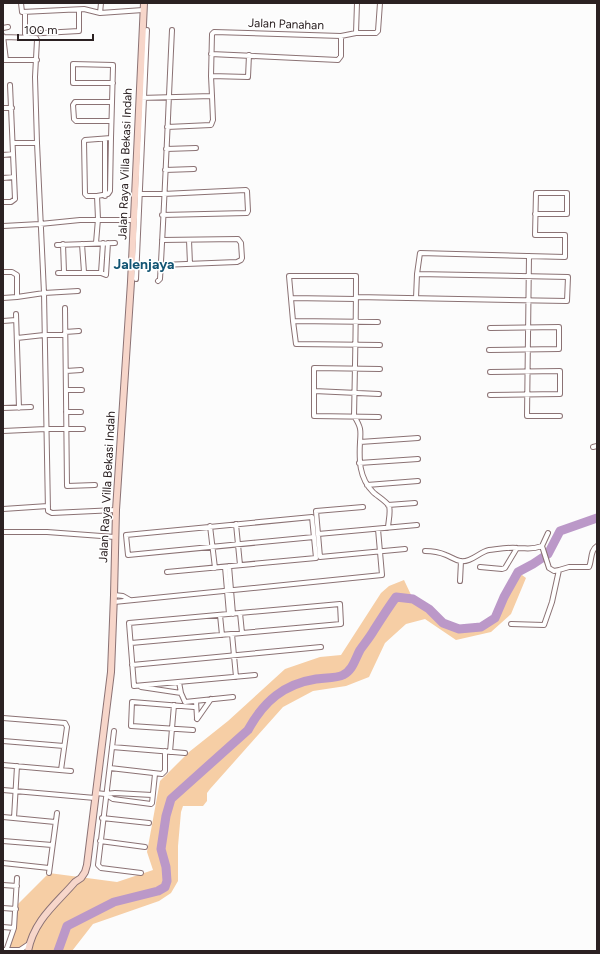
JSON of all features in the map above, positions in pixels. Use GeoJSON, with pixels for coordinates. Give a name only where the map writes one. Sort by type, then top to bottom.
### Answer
{"type":"FeatureCollection","features":[{"type":"Feature","properties":{"kind":"main road","name":"Jalan Raya Villa Bekasi Indah"},"geometry":{"type":"LineString","coordinates":[[28,951],[29,944],[42,918],[85,872],[111,672],[114,602],[114,537],[134,220],[137,194],[142,98],[144,6]]}},
{"type":"Feature","properties":{"kind":"street"},"geometry":{"type":"LineString","coordinates":[[21,3],[22,12],[84,9],[100,13],[144,6]]}},
{"type":"Feature","properties":{"kind":"street"},"geometry":{"type":"LineString","coordinates":[[100,13],[101,3]]}},
{"type":"Feature","properties":{"kind":"street"},"geometry":{"type":"LineString","coordinates":[[356,33],[357,3]]}},
{"type":"Feature","properties":{"kind":"street","name":"Jalan Panahan"},"geometry":{"type":"LineString","coordinates":[[211,54],[212,34],[216,31],[341,36],[356,33],[378,32],[380,3]]}},
{"type":"Feature","properties":{"kind":"street"},"geometry":{"type":"LineString","coordinates":[[25,12],[25,34],[80,31],[79,10]]}},
{"type":"Feature","properties":{"kind":"street"},"geometry":{"type":"LineString","coordinates":[[3,28],[8,27]]}},
{"type":"Feature","properties":{"kind":"street"},"geometry":{"type":"LineString","coordinates":[[148,30],[142,98],[212,96]]}},
{"type":"Feature","properties":{"kind":"street"},"geometry":{"type":"LineString","coordinates":[[158,281],[160,279],[161,265],[162,215],[170,97],[172,30]]}},
{"type":"Feature","properties":{"kind":"street"},"geometry":{"type":"LineString","coordinates":[[168,127],[211,125],[211,54],[338,60],[341,56],[341,36]]}},
{"type":"Feature","properties":{"kind":"street"},"geometry":{"type":"LineString","coordinates":[[37,60],[5,60],[3,37],[36,38],[38,42],[37,60],[35,77],[44,293],[49,512],[116,510]]}},
{"type":"Feature","properties":{"kind":"street"},"geometry":{"type":"LineString","coordinates":[[211,76],[248,77],[250,55]]}},
{"type":"Feature","properties":{"kind":"street"},"geometry":{"type":"LineString","coordinates":[[111,138],[84,141],[85,194],[87,196],[105,196],[110,191],[113,66],[111,64],[73,64],[73,83],[112,83]]}},
{"type":"Feature","properties":{"kind":"street"},"geometry":{"type":"LineString","coordinates":[[3,202],[11,202],[15,199],[10,85]]}},
{"type":"Feature","properties":{"kind":"street"},"geometry":{"type":"LineString","coordinates":[[111,121],[76,121],[74,119],[73,105],[75,102],[112,102]]}},
{"type":"Feature","properties":{"kind":"street"},"geometry":{"type":"LineString","coordinates":[[3,108],[12,108]]}},
{"type":"Feature","properties":{"kind":"street"},"geometry":{"type":"LineString","coordinates":[[105,139],[105,196]]}},
{"type":"Feature","properties":{"kind":"street"},"geometry":{"type":"LineString","coordinates":[[13,143],[37,143]]}},
{"type":"Feature","properties":{"kind":"street"},"geometry":{"type":"LineString","coordinates":[[166,149],[196,148]]}},
{"type":"Feature","properties":{"kind":"street"},"geometry":{"type":"LineString","coordinates":[[3,155],[13,154]]}},
{"type":"Feature","properties":{"kind":"street"},"geometry":{"type":"LineString","coordinates":[[165,170],[194,169]]}},
{"type":"Feature","properties":{"kind":"street"},"geometry":{"type":"LineString","coordinates":[[3,178],[14,177]]}},
{"type":"Feature","properties":{"kind":"street"},"geometry":{"type":"LineString","coordinates":[[136,279],[137,194],[246,190],[248,212],[162,215]]}},
{"type":"Feature","properties":{"kind":"street"},"geometry":{"type":"LineString","coordinates":[[416,298],[420,253],[565,257],[566,235],[535,235],[535,214],[536,193],[567,193],[567,214],[535,214]]}},
{"type":"Feature","properties":{"kind":"street"},"geometry":{"type":"LineString","coordinates":[[96,243],[98,219],[97,196]]}},
{"type":"Feature","properties":{"kind":"street"},"geometry":{"type":"LineString","coordinates":[[3,226],[98,219],[134,220]]}},
{"type":"Feature","properties":{"kind":"street"},"geometry":{"type":"LineString","coordinates":[[161,265],[237,262],[242,258],[240,240],[162,240]]}},
{"type":"Feature","properties":{"kind":"street"},"geometry":{"type":"LineString","coordinates":[[190,240],[190,264]]}},
{"type":"Feature","properties":{"kind":"street"},"geometry":{"type":"LineString","coordinates":[[58,273],[101,273],[106,243]]}},
{"type":"Feature","properties":{"kind":"street"},"geometry":{"type":"LineString","coordinates":[[57,246],[63,244],[115,243]]}},
{"type":"Feature","properties":{"kind":"street"},"geometry":{"type":"LineString","coordinates":[[63,244],[64,272]]}},
{"type":"Feature","properties":{"kind":"street"},"geometry":{"type":"LineString","coordinates":[[82,244],[84,272]]}},
{"type":"Feature","properties":{"kind":"street"},"geometry":{"type":"LineString","coordinates":[[528,256],[527,416],[560,416]]}},
{"type":"Feature","properties":{"kind":"street"},"geometry":{"type":"LineString","coordinates":[[3,272],[12,272],[17,275],[17,297]]}},
{"type":"Feature","properties":{"kind":"street"},"geometry":{"type":"LineString","coordinates":[[291,298],[416,298],[567,301],[568,277],[417,274]]}},
{"type":"Feature","properties":{"kind":"street"},"geometry":{"type":"LineString","coordinates":[[380,345],[356,345],[296,344],[289,276],[356,276],[356,345],[354,416],[360,425],[361,432],[359,463],[367,485],[388,505],[388,528]]}},
{"type":"Feature","properties":{"kind":"street"},"geometry":{"type":"LineString","coordinates":[[3,298],[78,291]]}},
{"type":"Feature","properties":{"kind":"street"},"geometry":{"type":"LineString","coordinates":[[65,308],[67,486],[95,485]]}},
{"type":"Feature","properties":{"kind":"street"},"geometry":{"type":"LineString","coordinates":[[16,314],[19,408]]}},
{"type":"Feature","properties":{"kind":"street"},"geometry":{"type":"LineString","coordinates":[[3,321],[16,320]]}},
{"type":"Feature","properties":{"kind":"street"},"geometry":{"type":"LineString","coordinates":[[293,321],[378,322]]}},
{"type":"Feature","properties":{"kind":"street"},"geometry":{"type":"LineString","coordinates":[[489,350],[559,349],[559,327],[490,328]]}},
{"type":"Feature","properties":{"kind":"street"},"geometry":{"type":"LineString","coordinates":[[17,338],[79,331]]}},
{"type":"Feature","properties":{"kind":"street"},"geometry":{"type":"LineString","coordinates":[[379,417],[314,416],[314,368],[380,369]]}},
{"type":"Feature","properties":{"kind":"street"},"geometry":{"type":"LineString","coordinates":[[66,372],[81,370]]}},
{"type":"Feature","properties":{"kind":"street"},"geometry":{"type":"LineString","coordinates":[[490,372],[560,371],[560,394],[490,395]]}},
{"type":"Feature","properties":{"kind":"street"},"geometry":{"type":"LineString","coordinates":[[66,390],[82,390]]}},
{"type":"Feature","properties":{"kind":"street"},"geometry":{"type":"LineString","coordinates":[[314,392],[380,394]]}},
{"type":"Feature","properties":{"kind":"street"},"geometry":{"type":"LineString","coordinates":[[3,408],[31,407]]}},
{"type":"Feature","properties":{"kind":"street"},"geometry":{"type":"LineString","coordinates":[[66,412],[81,412]]}},
{"type":"Feature","properties":{"kind":"street"},"geometry":{"type":"LineString","coordinates":[[3,431],[66,428],[83,429]]}},
{"type":"Feature","properties":{"kind":"street"},"geometry":{"type":"LineString","coordinates":[[360,442],[418,438]]}},
{"type":"Feature","properties":{"kind":"street"},"geometry":{"type":"LineString","coordinates":[[359,463],[418,460]]}},
{"type":"Feature","properties":{"kind":"street"},"geometry":{"type":"LineString","coordinates":[[367,485],[418,481]]}},
{"type":"Feature","properties":{"kind":"street"},"geometry":{"type":"LineString","coordinates":[[388,505],[415,503]]}},
{"type":"Feature","properties":{"kind":"street"},"geometry":{"type":"LineString","coordinates":[[3,509],[48,506]]}},
{"type":"Feature","properties":{"kind":"street"},"geometry":{"type":"LineString","coordinates":[[363,507],[316,511],[320,557],[404,549]]}},
{"type":"Feature","properties":{"kind":"street"},"geometry":{"type":"LineString","coordinates":[[167,572],[316,558],[314,537],[312,517],[126,535],[128,555],[314,537]]}},
{"type":"Feature","properties":{"kind":"street"},"geometry":{"type":"LineString","coordinates":[[236,524],[240,565]]}},
{"type":"Feature","properties":{"kind":"street"},"geometry":{"type":"LineString","coordinates":[[318,534],[417,525]]}},
{"type":"Feature","properties":{"kind":"street"},"geometry":{"type":"LineString","coordinates":[[210,526],[215,568]]}},
{"type":"Feature","properties":{"kind":"street"},"geometry":{"type":"LineString","coordinates":[[114,602],[382,575],[378,529]]}},
{"type":"Feature","properties":{"kind":"street"},"geometry":{"type":"LineString","coordinates":[[3,532],[47,532],[114,537]]}},
{"type":"Feature","properties":{"kind":"street"},"geometry":{"type":"LineString","coordinates":[[548,533],[542,548],[550,570],[559,570],[569,566],[589,567],[592,551],[594,547],[597,546]]}},
{"type":"Feature","properties":{"kind":"street"},"geometry":{"type":"LineString","coordinates":[[425,551],[441,553],[461,561],[470,560],[488,551],[517,548],[528,550],[542,548]]}},
{"type":"Feature","properties":{"kind":"street"},"geometry":{"type":"LineString","coordinates":[[480,567],[505,568],[517,548]]}},
{"type":"Feature","properties":{"kind":"street"},"geometry":{"type":"LineString","coordinates":[[460,581],[461,561]]}},
{"type":"Feature","properties":{"kind":"street"},"geometry":{"type":"LineString","coordinates":[[227,567],[231,614]]}},
{"type":"Feature","properties":{"kind":"street"},"geometry":{"type":"LineString","coordinates":[[511,624],[544,624],[552,602],[559,570]]}},
{"type":"Feature","properties":{"kind":"street"},"geometry":{"type":"LineString","coordinates":[[114,595],[123,596],[131,600]]}},
{"type":"Feature","properties":{"kind":"street"},"geometry":{"type":"LineString","coordinates":[[131,643],[341,624],[340,604],[129,623],[134,686]]}},
{"type":"Feature","properties":{"kind":"street"},"geometry":{"type":"LineString","coordinates":[[240,613],[242,633]]}},
{"type":"Feature","properties":{"kind":"street"},"geometry":{"type":"LineString","coordinates":[[220,615],[222,635]]}},
{"type":"Feature","properties":{"kind":"street"},"geometry":{"type":"LineString","coordinates":[[232,634],[236,677]]}},
{"type":"Feature","properties":{"kind":"street"},"geometry":{"type":"LineString","coordinates":[[132,664],[321,647]]}},
{"type":"Feature","properties":{"kind":"street"},"geometry":{"type":"LineString","coordinates":[[134,686],[255,675]]}},
{"type":"Feature","properties":{"kind":"street"},"geometry":{"type":"LineString","coordinates":[[179,682],[181,693],[185,702],[233,697]]}},
{"type":"Feature","properties":{"kind":"street"},"geometry":{"type":"LineString","coordinates":[[134,686],[181,693]]}},
{"type":"Feature","properties":{"kind":"street"},"geometry":{"type":"LineString","coordinates":[[196,701],[197,719],[211,699]]}},
{"type":"Feature","properties":{"kind":"street"},"geometry":{"type":"LineString","coordinates":[[193,730],[130,726],[132,702],[194,707]]}},
{"type":"Feature","properties":{"kind":"street"},"geometry":{"type":"LineString","coordinates":[[110,768],[162,774],[165,771],[172,729],[174,705]]}},
{"type":"Feature","properties":{"kind":"street"},"geometry":{"type":"LineString","coordinates":[[3,718],[65,723],[67,727],[61,770]]}},
{"type":"Feature","properties":{"kind":"street"},"geometry":{"type":"LineString","coordinates":[[114,732],[97,863],[99,867],[141,873]]}},
{"type":"Feature","properties":{"kind":"street"},"geometry":{"type":"LineString","coordinates":[[3,741],[64,746]]}},
{"type":"Feature","properties":{"kind":"street"},"geometry":{"type":"LineString","coordinates":[[112,747],[185,753]]}},
{"type":"Feature","properties":{"kind":"street"},"geometry":{"type":"LineString","coordinates":[[3,765],[71,771]]}},
{"type":"Feature","properties":{"kind":"street"},"geometry":{"type":"LineString","coordinates":[[14,818],[17,766]]}},
{"type":"Feature","properties":{"kind":"street"},"geometry":{"type":"LineString","coordinates":[[105,794],[113,799],[152,803],[155,774]]}},
{"type":"Feature","properties":{"kind":"street"},"geometry":{"type":"LineString","coordinates":[[3,790],[95,795],[115,793],[152,795]]}},
{"type":"Feature","properties":{"kind":"street"},"geometry":{"type":"LineString","coordinates":[[49,873],[57,813]]}},
{"type":"Feature","properties":{"kind":"street"},"geometry":{"type":"LineString","coordinates":[[3,818],[55,822]]}},
{"type":"Feature","properties":{"kind":"street"},"geometry":{"type":"LineString","coordinates":[[102,818],[149,823]]}},
{"type":"Feature","properties":{"kind":"street"},"geometry":{"type":"LineString","coordinates":[[3,841],[52,845]]}},
{"type":"Feature","properties":{"kind":"street"},"geometry":{"type":"LineString","coordinates":[[100,841],[145,847]]}},
{"type":"Feature","properties":{"kind":"street"},"geometry":{"type":"LineString","coordinates":[[3,863],[49,868]]}},
{"type":"Feature","properties":{"kind":"street"},"geometry":{"type":"LineString","coordinates":[[17,878],[14,928],[7,950],[20,950],[29,944]]}},
{"type":"Feature","properties":{"kind":"street"},"geometry":{"type":"LineString","coordinates":[[3,885],[17,886]]}},
{"type":"Feature","properties":{"kind":"street"},"geometry":{"type":"LineString","coordinates":[[3,908],[16,909]]}},
{"type":"Feature","properties":{"kind":"street"},"geometry":{"type":"LineString","coordinates":[[3,927],[14,928]]}},
{"type":"Feature","properties":{"kind":"shaded area"},"geometry":{"type":"Polygon","coordinates":[[[518,572],[526,578],[511,614],[491,632],[456,640],[425,619],[406,624],[385,643],[369,677],[346,686],[313,691],[283,707],[210,789],[207,793],[207,801],[203,806],[183,806],[181,812],[178,846],[178,881],[171,893],[159,901],[93,924],[72,951],[3,951],[13,935],[18,904],[49,873],[117,882],[153,870],[147,852],[160,781],[189,752],[228,721],[285,669],[320,657],[341,655],[381,593],[389,586],[404,580],[413,599],[429,609],[443,623],[459,629],[481,627],[495,618],[518,572]]]}},
{"type":"Feature","properties":{"kind":"waterway"},"geometry":{"type":"LineString","coordinates":[[58,951],[67,926],[114,902],[158,891],[165,887],[167,881],[166,867],[161,849],[166,816],[171,799],[248,730],[261,710],[276,696],[294,685],[305,681],[338,677],[346,673],[396,597],[413,599],[429,609],[443,623],[459,629],[481,627],[495,618],[504,597],[518,572],[548,554],[560,531],[597,518]]}},
{"type":"Feature","properties":{"kind":"district","name":"Jalenjaya"},"geometry":{"type":"Point","coordinates":[144,264]}}]}
